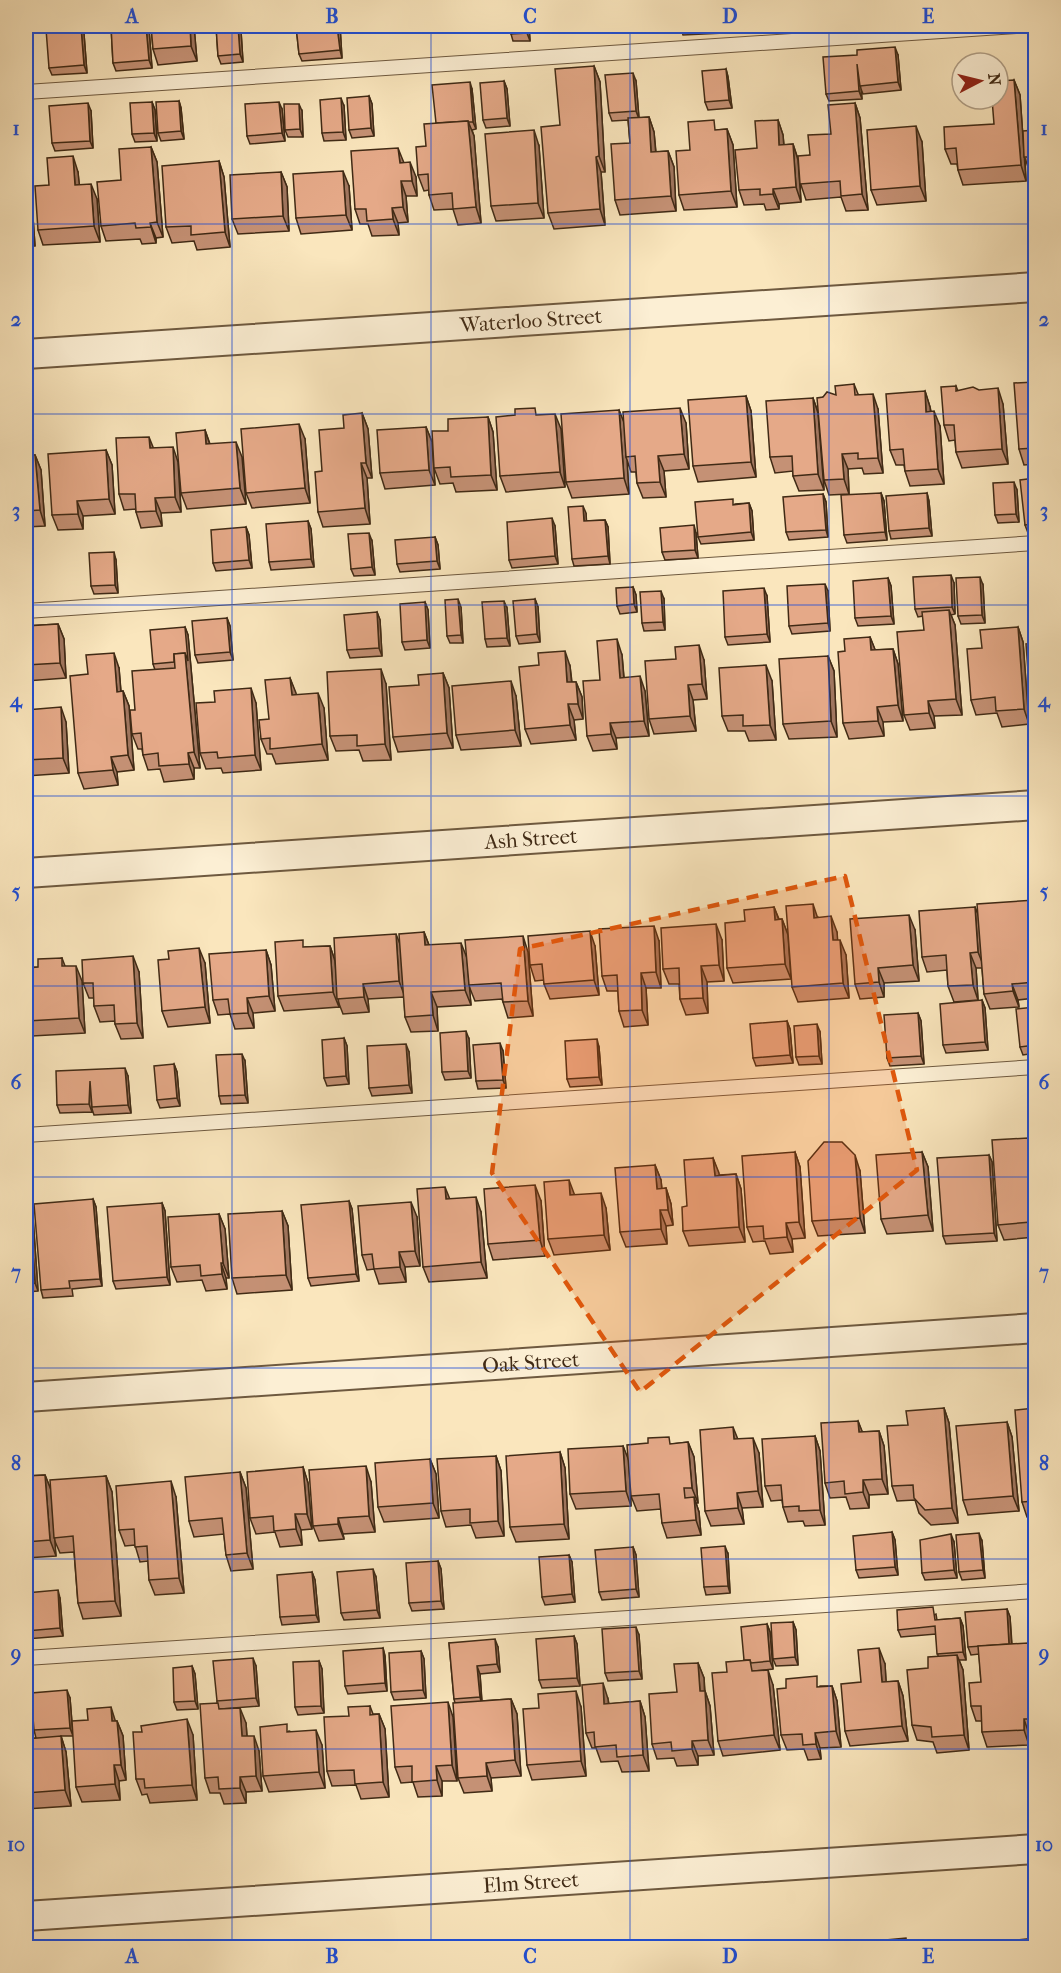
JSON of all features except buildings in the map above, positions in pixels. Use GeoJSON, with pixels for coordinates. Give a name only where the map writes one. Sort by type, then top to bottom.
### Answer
{"type":"FeatureCollection","features":[{"type":"Feature","properties":{"kind":"street","name":"Waterloo Street"},"geometry":{"type":"LineString","coordinates":[[26,354],[1035,287]]}},
{"type":"Feature","properties":{"kind":"street","name":"Ash Street"},"geometry":{"type":"LineString","coordinates":[[26,873],[1035,805]]}},
{"type":"Feature","properties":{"kind":"street","name":"Oak Street"},"geometry":{"type":"LineString","coordinates":[[26,1397],[1035,1328]]}},
{"type":"Feature","properties":{"kind":"street","name":"Elm Street"},"geometry":{"type":"LineString","coordinates":[[26,1916],[1035,1849]]}},
{"type":"Feature","properties":{"kind":"lane"},"geometry":{"type":"LineString","coordinates":[[26,92],[1016,26]]}},
{"type":"Feature","properties":{"kind":"lane"},"geometry":{"type":"LineString","coordinates":[[26,611],[1035,543]]}},
{"type":"Feature","properties":{"kind":"lane"},"geometry":{"type":"LineString","coordinates":[[26,1135],[1035,1067]]}},
{"type":"Feature","properties":{"kind":"lane"},"geometry":{"type":"LineString","coordinates":[[26,1658],[1035,1591]]}},
{"type":"Feature","properties":{"kind":"highlighted area"},"geometry":{"type":"Polygon","coordinates":[[[845,876],[917,1170],[640,1392],[492,1173],[520,949],[845,876]]]}}]}
